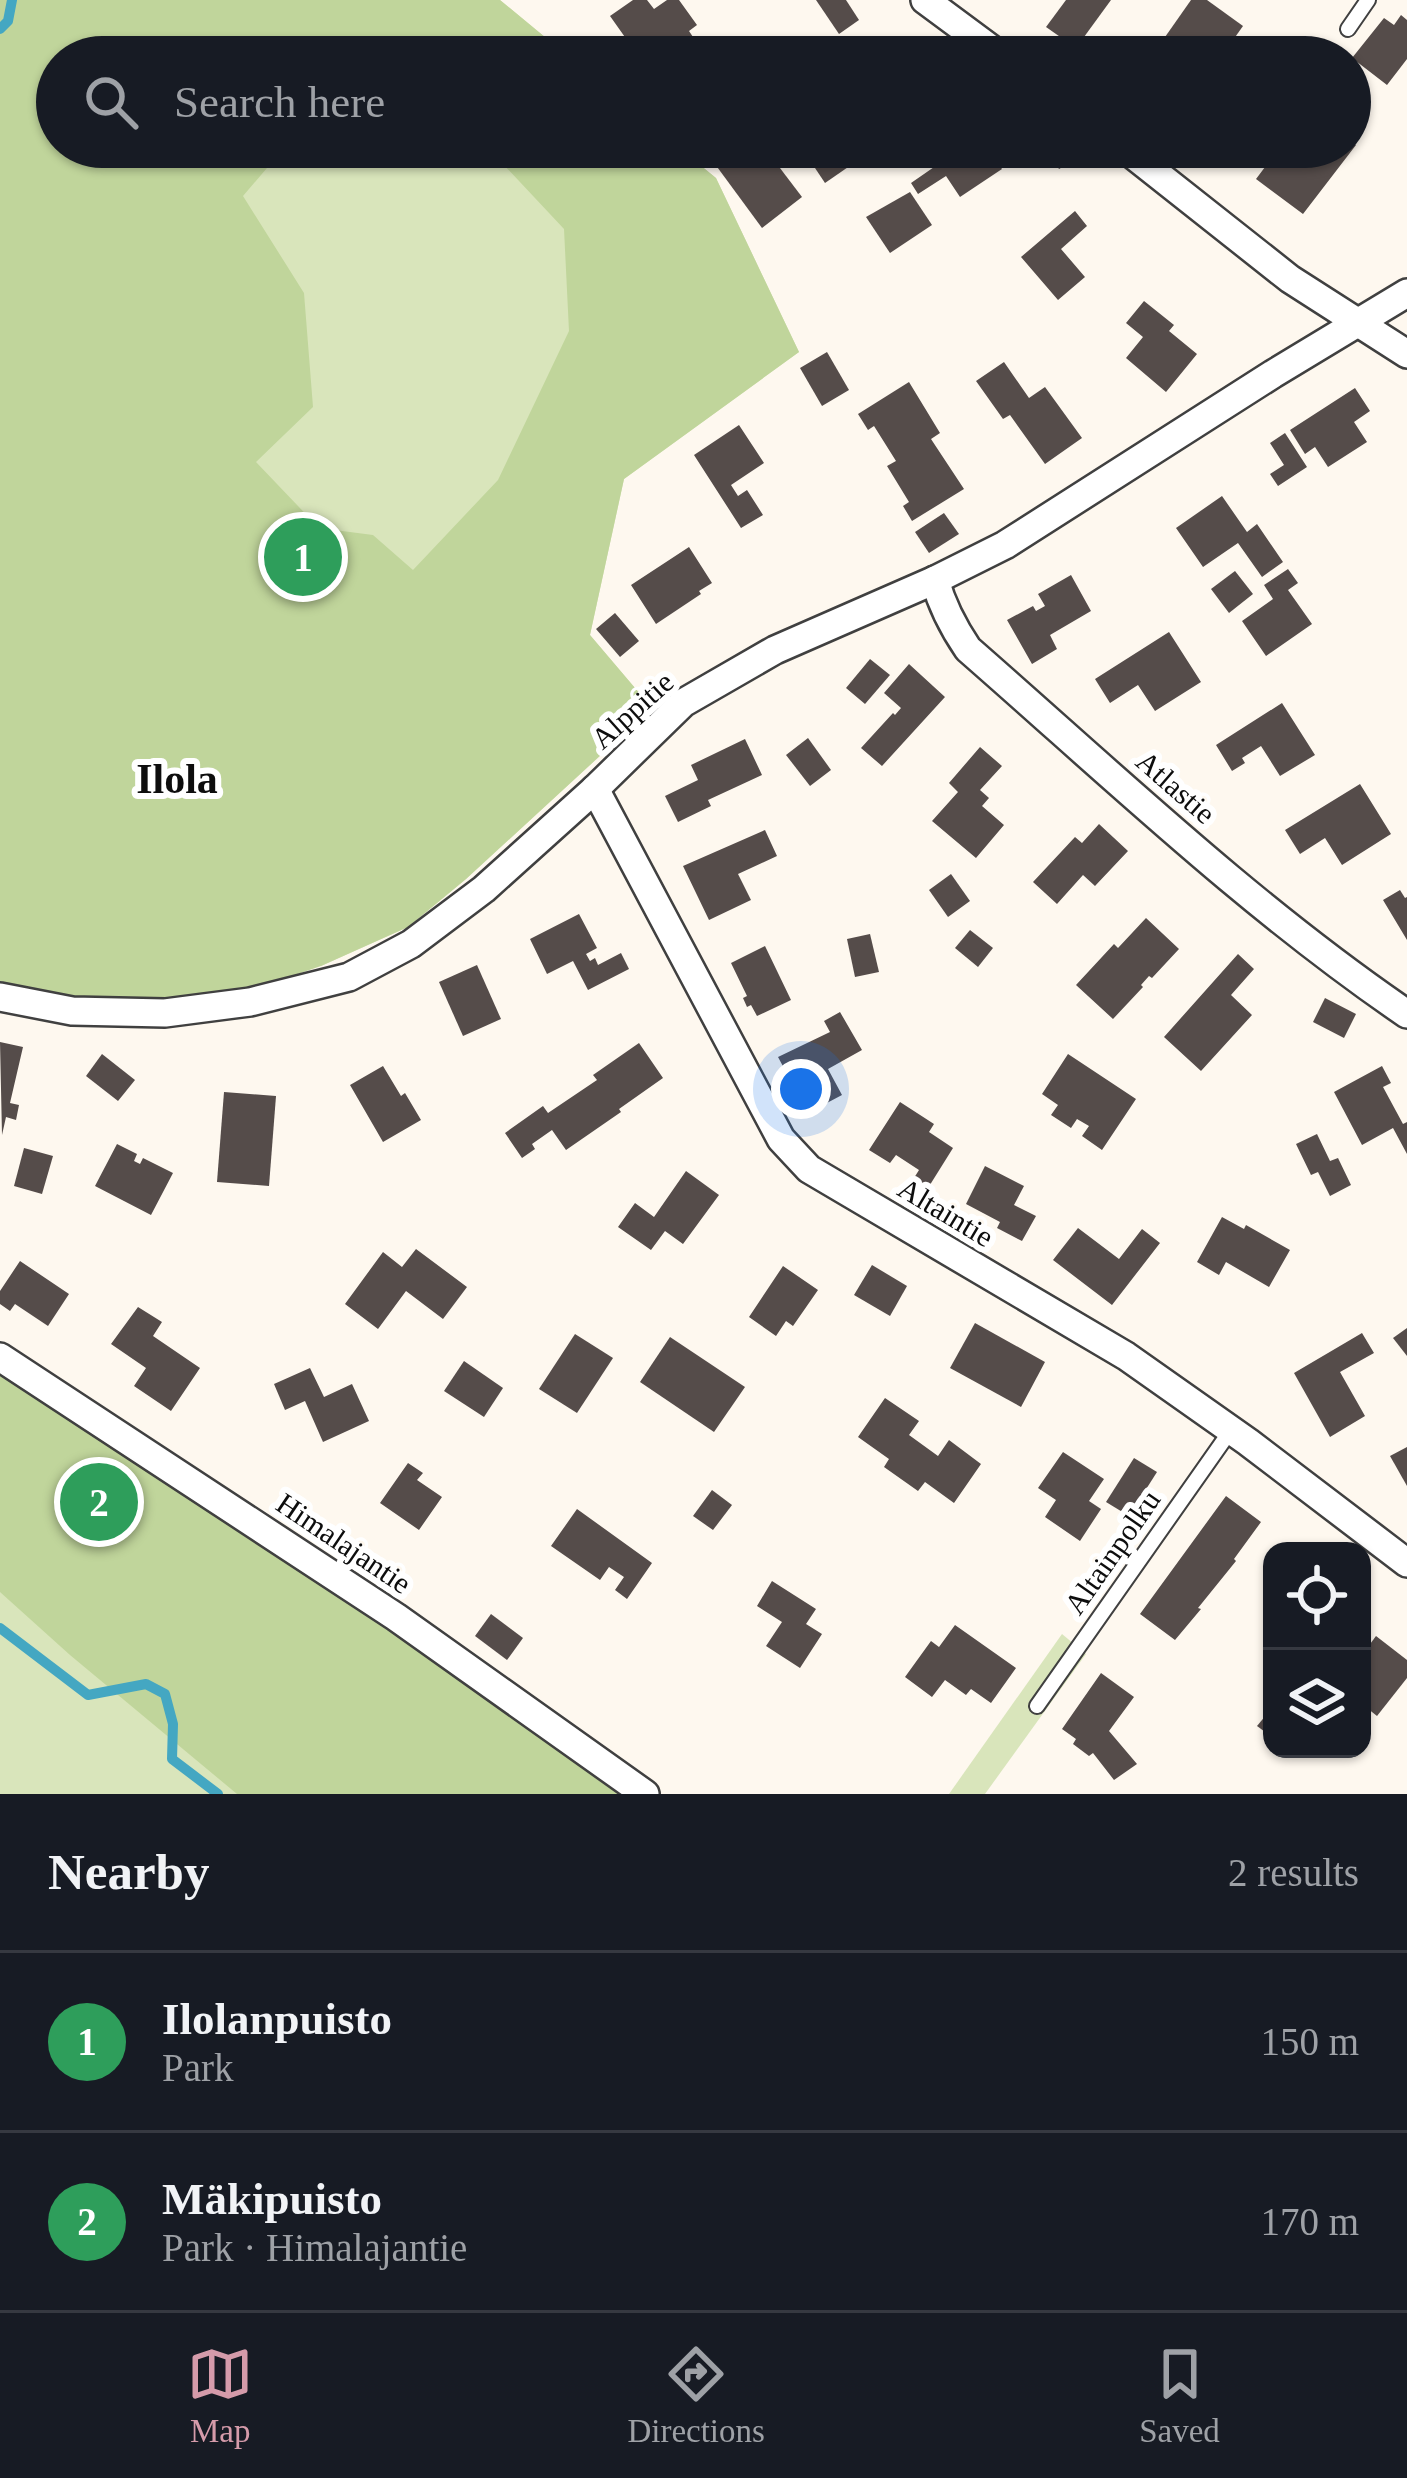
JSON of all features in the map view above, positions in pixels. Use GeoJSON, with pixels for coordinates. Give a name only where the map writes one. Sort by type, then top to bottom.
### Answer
{"type":"FeatureCollection","features":[{"type":"Feature","properties":{"kind":"street"},"geometry":{"type":"LineString","coordinates":[[925,0],[974,36]]}},
{"type":"Feature","properties":{"kind":"street"},"geometry":{"type":"LineString","coordinates":[[1150,168],[1290,279],[1407,354]]}},
{"type":"Feature","properties":{"kind":"street","name":"Alppitie"},"geometry":{"type":"LineString","coordinates":[[0,997],[72,1011],[165,1013],[250,1002],[349,977],[411,944],[484,889],[682,703],[775,650],[1005,545],[1407,293]]}},
{"type":"Feature","properties":{"kind":"street","name":"Atlastie"},"geometry":{"type":"LineString","coordinates":[[935,580],[948,616],[968,649],[1226,875],[1358,981],[1407,1014]]}},
{"type":"Feature","properties":{"kind":"street","name":"Altaintie"},"geometry":{"type":"LineString","coordinates":[[595,789],[781,1139],[809,1169],[1126,1357],[1407,1563]]}},
{"type":"Feature","properties":{"kind":"street","name":"Himalajantie"},"geometry":{"type":"LineString","coordinates":[[0,1357],[396,1617],[645,1794]]}},
{"type":"Feature","properties":{"kind":"lane"},"geometry":{"type":"LineString","coordinates":[[1348,29],[1368,0]]}},
{"type":"Feature","properties":{"kind":"lane","name":"Altainpolku"},"geometry":{"type":"LineString","coordinates":[[1037,1706],[1231,1430]]}},
{"type":"Feature","properties":{"kind":"green space"},"geometry":{"type":"Polygon","coordinates":[[[0,0],[500,0],[544,36],[36,36],[36,168],[704,168],[716,178],[799,352],[624,479],[590,635],[652,708],[408,927],[321,966],[0,981],[0,0]]]}},
{"type":"Feature","properties":{"kind":"green space"},"geometry":{"type":"Polygon","coordinates":[[[0,0],[500,0],[544,36],[36,36],[36,168],[267,168],[243,196],[304,293],[313,407],[256,462],[319,528],[373,535],[413,570],[498,480],[569,331],[564,229],[507,168],[704,168],[716,178],[799,352],[624,479],[590,635],[652,708],[408,927],[321,966],[242,993],[134,1003],[39,993],[0,981],[0,0]]]}},
{"type":"Feature","properties":{"kind":"green space"},"geometry":{"type":"Polygon","coordinates":[[[0,1373],[626,1794],[0,1794],[0,1373]]]}},
{"type":"Feature","properties":{"kind":"green space"},"geometry":{"type":"Polygon","coordinates":[[[0,1373],[397,1631],[624,1794],[237,1794],[0,1592],[0,1373]]]}},
{"type":"Feature","properties":{"kind":"green space"},"geometry":{"type":"Polygon","coordinates":[[[1062,1634],[1086,1654],[985,1794],[949,1794],[1062,1634]]]}},
{"type":"Feature","properties":{"kind":"building"},"geometry":{"type":"Polygon","coordinates":[[[633,0],[647,0],[654,9],[667,0],[679,0],[697,25],[689,31],[692,36],[624,36],[610,16],[633,0]]]}},
{"type":"Feature","properties":{"kind":"building"},"geometry":{"type":"Polygon","coordinates":[[[816,0],[846,0],[859,20],[839,34],[816,0]]]}},
{"type":"Feature","properties":{"kind":"building"},"geometry":{"type":"Polygon","coordinates":[[[1066,0],[1111,0],[1085,36],[1059,36],[1046,27],[1066,0]]]}},
{"type":"Feature","properties":{"kind":"building"},"geometry":{"type":"Polygon","coordinates":[[[1191,0],[1207,0],[1243,26],[1236,36],[1166,36],[1191,0]]]}},
{"type":"Feature","properties":{"kind":"building"},"geometry":{"type":"Polygon","coordinates":[[[1401,15],[1407,20],[1407,59],[1387,85],[1371,73],[1370,36],[1384,18],[1394,25],[1401,15]]]}},
{"type":"Feature","properties":{"kind":"building"},"geometry":{"type":"Polygon","coordinates":[[[718,168],[780,168],[802,197],[762,228],[718,168]]]}},
{"type":"Feature","properties":{"kind":"building"},"geometry":{"type":"Polygon","coordinates":[[[815,168],[847,168],[825,183],[815,168]]]}},
{"type":"Feature","properties":{"kind":"building"},"geometry":{"type":"Polygon","coordinates":[[[933,168],[1002,169],[960,197],[946,176],[918,194],[911,183],[933,168]]]}},
{"type":"Feature","properties":{"kind":"building"},"geometry":{"type":"Polygon","coordinates":[[[1264,168],[1338,168],[1303,214],[1256,179],[1264,168]]]}},
{"type":"Feature","properties":{"kind":"building"},"geometry":{"type":"Polygon","coordinates":[[[910,192],[932,225],[890,253],[866,217],[910,192]]]}},
{"type":"Feature","properties":{"kind":"building"},"geometry":{"type":"Polygon","coordinates":[[[1075,211],[1087,226],[1061,249],[1085,277],[1058,300],[1021,257],[1075,211]]]}},
{"type":"Feature","properties":{"kind":"building"},"geometry":{"type":"Polygon","coordinates":[[[1144,301],[1174,325],[1169,331],[1197,354],[1166,392],[1126,358],[1143,337],[1126,323],[1144,301]]]}},
{"type":"Feature","properties":{"kind":"building"},"geometry":{"type":"Polygon","coordinates":[[[827,352],[849,390],[822,406],[800,368],[827,352]]]}},
{"type":"Feature","properties":{"kind":"building"},"geometry":{"type":"Polygon","coordinates":[[[1004,362],[1029,398],[1045,387],[1082,438],[1045,464],[1010,415],[1003,419],[976,381],[1004,362]]]}},
{"type":"Feature","properties":{"kind":"building"},"geometry":{"type":"Polygon","coordinates":[[[909,382],[940,433],[931,439],[964,489],[912,521],[903,506],[909,502],[887,466],[896,461],[874,426],[868,430],[858,414],[909,382]]]}},
{"type":"Feature","properties":{"kind":"building"},"geometry":{"type":"Polygon","coordinates":[[[1355,388],[1370,411],[1354,422],[1367,442],[1328,467],[1315,447],[1305,454],[1290,430],[1355,388]]]}},
{"type":"Feature","properties":{"kind":"building"},"geometry":{"type":"Polygon","coordinates":[[[739,425],[764,463],[731,485],[738,496],[747,490],[763,515],[741,528],[694,455],[739,425]]]}},
{"type":"Feature","properties":{"kind":"building"},"geometry":{"type":"Polygon","coordinates":[[[1285,433],[1307,467],[1278,486],[1270,474],[1284,465],[1270,443],[1285,433]]]}},
{"type":"Feature","properties":{"kind":"building"},"geometry":{"type":"Polygon","coordinates":[[[1222,496],[1247,532],[1257,524],[1283,562],[1262,577],[1238,543],[1203,567],[1176,528],[1222,496]]]}},
{"type":"Feature","properties":{"kind":"building"},"geometry":{"type":"Polygon","coordinates":[[[944,513],[959,534],[929,553],[915,532],[944,513]]]}},
{"type":"Feature","properties":{"kind":"building"},"geometry":{"type":"Polygon","coordinates":[[[689,547],[712,583],[656,624],[631,585],[689,547]]]}},
{"type":"Feature","properties":{"kind":"building"},"geometry":{"type":"Polygon","coordinates":[[[1288,569],[1298,583],[1288,590],[1312,624],[1266,656],[1242,621],[1273,599],[1264,585],[1288,569]]]}},
{"type":"Feature","properties":{"kind":"building"},"geometry":{"type":"Polygon","coordinates":[[[1235,571],[1253,594],[1229,613],[1211,589],[1235,571]]]}},
{"type":"Feature","properties":{"kind":"building"},"geometry":{"type":"Polygon","coordinates":[[[1071,575],[1091,611],[1050,635],[1057,649],[1032,664],[1007,620],[1033,606],[1036,611],[1045,606],[1038,594],[1071,575]]]}},
{"type":"Feature","properties":{"kind":"building"},"geometry":{"type":"Polygon","coordinates":[[[615,613],[639,641],[620,657],[596,629],[615,613]]]}},
{"type":"Feature","properties":{"kind":"building"},"geometry":{"type":"Polygon","coordinates":[[[1169,632],[1201,682],[1155,711],[1138,685],[1110,703],[1095,679],[1169,632]]]}},
{"type":"Feature","properties":{"kind":"building"},"geometry":{"type":"Polygon","coordinates":[[[870,659],[890,675],[865,704],[846,688],[870,659]]]}},
{"type":"Feature","properties":{"kind":"building"},"geometry":{"type":"Polygon","coordinates":[[[909,664],[945,697],[882,766],[861,748],[901,708],[884,693],[909,664]]]}},
{"type":"Feature","properties":{"kind":"building"},"geometry":{"type":"Polygon","coordinates":[[[1282,703],[1315,755],[1280,776],[1261,746],[1232,771],[1216,745],[1282,703]]]}},
{"type":"Feature","properties":{"kind":"building"},"geometry":{"type":"Polygon","coordinates":[[[808,738],[831,770],[810,786],[786,755],[808,738]]]}},
{"type":"Feature","properties":{"kind":"building"},"geometry":{"type":"Polygon","coordinates":[[[745,739],[762,775],[708,800],[711,806],[678,822],[665,796],[698,780],[691,765],[745,739]]]}},
{"type":"Feature","properties":{"kind":"building"},"geometry":{"type":"Polygon","coordinates":[[[980,747],[1002,766],[980,790],[989,798],[982,806],[1004,825],[976,858],[932,821],[958,792],[949,783],[980,747]]]}},
{"type":"Feature","properties":{"kind":"building"},"geometry":{"type":"Polygon","coordinates":[[[1360,784],[1391,834],[1342,865],[1325,838],[1300,854],[1285,830],[1360,784]]]}},
{"type":"Feature","properties":{"kind":"building"},"geometry":{"type":"Polygon","coordinates":[[[1099,824],[1128,851],[1095,886],[1083,875],[1057,904],[1033,882],[1075,837],[1082,843],[1099,824]]]}},
{"type":"Feature","properties":{"kind":"building"},"geometry":{"type":"Polygon","coordinates":[[[765,830],[777,856],[738,874],[751,900],[709,920],[683,866],[765,830]]]}},
{"type":"Feature","properties":{"kind":"building"},"geometry":{"type":"Polygon","coordinates":[[[951,874],[970,901],[948,917],[929,890],[951,874]]]}},
{"type":"Feature","properties":{"kind":"building"},"geometry":{"type":"Polygon","coordinates":[[[1400,890],[1407,897],[1407,940],[1383,900],[1400,890]]]}},
{"type":"Feature","properties":{"kind":"building"},"geometry":{"type":"Polygon","coordinates":[[[579,914],[597,948],[586,954],[590,961],[595,958],[598,965],[621,953],[629,969],[588,990],[573,961],[547,974],[530,939],[579,914]]]}},
{"type":"Feature","properties":{"kind":"building"},"geometry":{"type":"Polygon","coordinates":[[[1146,918],[1179,949],[1113,1019],[1076,985],[1146,918]]]}},
{"type":"Feature","properties":{"kind":"building"},"geometry":{"type":"Polygon","coordinates":[[[970,930],[993,948],[978,967],[955,948],[970,930]]]}},
{"type":"Feature","properties":{"kind":"building"},"geometry":{"type":"Polygon","coordinates":[[[870,934],[879,972],[855,977],[847,939],[870,934]]]}},
{"type":"Feature","properties":{"kind":"building"},"geometry":{"type":"Polygon","coordinates":[[[765,946],[791,1000],[757,1016],[751,1005],[747,1007],[743,998],[747,996],[731,963],[765,946]]]}},
{"type":"Feature","properties":{"kind":"building"},"geometry":{"type":"Polygon","coordinates":[[[1238,954],[1254,969],[1231,995],[1252,1015],[1201,1071],[1164,1037],[1238,954]]]}},
{"type":"Feature","properties":{"kind":"building"},"geometry":{"type":"Polygon","coordinates":[[[477,965],[501,1019],[463,1036],[439,982],[477,965]]]}},
{"type":"Feature","properties":{"kind":"building"},"geometry":{"type":"Polygon","coordinates":[[[1325,998],[1356,1014],[1344,1038],[1313,1022],[1325,998]]]}},
{"type":"Feature","properties":{"kind":"building"},"geometry":{"type":"Polygon","coordinates":[[[840,1012],[862,1050],[828,1069],[842,1095],[808,1113],[778,1057],[830,1032],[824,1021],[840,1012]]]}},
{"type":"Feature","properties":{"kind":"building"},"geometry":{"type":"Polygon","coordinates":[[[0,1042],[23,1047],[10,1103],[19,1105],[16,1120],[6,1117],[2,1135],[0,1042]]]}},
{"type":"Feature","properties":{"kind":"building"},"geometry":{"type":"Polygon","coordinates":[[[639,1043],[663,1078],[566,1150],[552,1130],[522,1158],[505,1133],[543,1106],[548,1113],[597,1080],[593,1075],[639,1043]]]}},
{"type":"Feature","properties":{"kind":"building"},"geometry":{"type":"Polygon","coordinates":[[[102,1054],[135,1080],[118,1101],[86,1076],[102,1054]]]}},
{"type":"Feature","properties":{"kind":"building"},"geometry":{"type":"Polygon","coordinates":[[[1068,1054],[1136,1099],[1102,1150],[1082,1136],[1089,1126],[1077,1119],[1071,1128],[1051,1115],[1058,1105],[1042,1094],[1068,1054]]]}},
{"type":"Feature","properties":{"kind":"building"},"geometry":{"type":"Polygon","coordinates":[[[383,1066],[421,1120],[383,1142],[350,1085],[383,1066]]]}},
{"type":"Feature","properties":{"kind":"building"},"geometry":{"type":"Polygon","coordinates":[[[1382,1066],[1391,1083],[1383,1087],[1403,1124],[1407,1122],[1407,1154],[1393,1128],[1362,1145],[1334,1092],[1382,1066]]]}},
{"type":"Feature","properties":{"kind":"building"},"geometry":{"type":"Polygon","coordinates":[[[224,1092],[276,1096],[269,1186],[217,1182],[224,1092]]]}},
{"type":"Feature","properties":{"kind":"building"},"geometry":{"type":"Polygon","coordinates":[[[900,1102],[934,1124],[929,1132],[953,1148],[928,1188],[914,1178],[919,1170],[896,1155],[890,1163],[869,1150],[900,1102]]]}},
{"type":"Feature","properties":{"kind":"building"},"geometry":{"type":"Polygon","coordinates":[[[1317,1134],[1330,1161],[1338,1158],[1351,1185],[1330,1196],[1318,1172],[1311,1175],[1296,1144],[1317,1134]]]}},
{"type":"Feature","properties":{"kind":"building"},"geometry":{"type":"Polygon","coordinates":[[[117,1144],[137,1154],[134,1161],[140,1164],[143,1158],[173,1173],[151,1215],[95,1186],[117,1144]]]}},
{"type":"Feature","properties":{"kind":"building"},"geometry":{"type":"Polygon","coordinates":[[[24,1148],[53,1156],[42,1194],[14,1186],[24,1148]]]}},
{"type":"Feature","properties":{"kind":"building"},"geometry":{"type":"Polygon","coordinates":[[[985,1166],[1024,1186],[1014,1205],[1036,1216],[1022,1241],[997,1228],[1000,1222],[966,1204],[985,1166]]]}},
{"type":"Feature","properties":{"kind":"building"},"geometry":{"type":"Polygon","coordinates":[[[686,1171],[719,1195],[683,1244],[665,1231],[651,1250],[618,1227],[635,1203],[654,1217],[686,1171]]]}},
{"type":"Feature","properties":{"kind":"building"},"geometry":{"type":"Polygon","coordinates":[[[1222,1217],[1290,1250],[1269,1287],[1226,1262],[1219,1275],[1197,1262],[1222,1217]]]}},
{"type":"Feature","properties":{"kind":"building"},"geometry":{"type":"Polygon","coordinates":[[[1078,1228],[1119,1259],[1142,1229],[1160,1243],[1112,1305],[1053,1260],[1078,1228]]]}},
{"type":"Feature","properties":{"kind":"building"},"geometry":{"type":"Polygon","coordinates":[[[416,1249],[467,1287],[443,1319],[406,1291],[378,1329],[345,1304],[383,1252],[402,1267],[416,1249]]]}},
{"type":"Feature","properties":{"kind":"building"},"geometry":{"type":"Polygon","coordinates":[[[20,1261],[69,1294],[48,1326],[15,1304],[10,1311],[0,1304],[0,1291],[20,1261]]]}},
{"type":"Feature","properties":{"kind":"building"},"geometry":{"type":"Polygon","coordinates":[[[872,1265],[907,1286],[890,1316],[854,1295],[872,1265]]]}},
{"type":"Feature","properties":{"kind":"building"},"geometry":{"type":"Polygon","coordinates":[[[783,1266],[818,1290],[793,1326],[786,1321],[776,1336],[749,1317],[783,1266]]]}},
{"type":"Feature","properties":{"kind":"building"},"geometry":{"type":"Polygon","coordinates":[[[138,1307],[162,1322],[153,1336],[200,1368],[171,1411],[134,1386],[146,1368],[111,1344],[138,1307]]]}},
{"type":"Feature","properties":{"kind":"building"},"geometry":{"type":"Polygon","coordinates":[[[975,1323],[1045,1362],[1021,1407],[950,1368],[975,1323]]]}},
{"type":"Feature","properties":{"kind":"building"},"geometry":{"type":"Polygon","coordinates":[[[1407,1328],[1407,1356],[1393,1338],[1407,1328]]]}},
{"type":"Feature","properties":{"kind":"building"},"geometry":{"type":"Polygon","coordinates":[[[1362,1333],[1374,1353],[1340,1372],[1365,1416],[1330,1437],[1294,1373],[1362,1333]]]}},
{"type":"Feature","properties":{"kind":"building"},"geometry":{"type":"Polygon","coordinates":[[[575,1334],[613,1358],[577,1413],[539,1389],[575,1334]]]}},
{"type":"Feature","properties":{"kind":"building"},"geometry":{"type":"Polygon","coordinates":[[[670,1337],[745,1387],[714,1432],[640,1382],[670,1337]]]}},
{"type":"Feature","properties":{"kind":"building"},"geometry":{"type":"Polygon","coordinates":[[[464,1361],[503,1388],[484,1417],[444,1391],[464,1361]]]}},
{"type":"Feature","properties":{"kind":"building"},"geometry":{"type":"Polygon","coordinates":[[[310,1368],[324,1397],[352,1384],[369,1421],[323,1442],[305,1401],[285,1410],[274,1384],[310,1368]]]}},
{"type":"Feature","properties":{"kind":"building"},"geometry":{"type":"Polygon","coordinates":[[[885,1398],[919,1421],[909,1435],[938,1456],[949,1440],[981,1464],[954,1503],[925,1482],[918,1491],[884,1467],[889,1459],[858,1437],[885,1398]]]}},
{"type":"Feature","properties":{"kind":"building"},"geometry":{"type":"Polygon","coordinates":[[[1407,1447],[1407,1486],[1390,1456],[1407,1447]]]}},
{"type":"Feature","properties":{"kind":"building"},"geometry":{"type":"Polygon","coordinates":[[[1063,1452],[1104,1479],[1089,1501],[1101,1509],[1080,1541],[1045,1517],[1056,1500],[1038,1488],[1063,1452]]]}},
{"type":"Feature","properties":{"kind":"building"},"geometry":{"type":"Polygon","coordinates":[[[1134,1458],[1157,1472],[1129,1516],[1106,1502],[1134,1458]]]}},
{"type":"Feature","properties":{"kind":"building"},"geometry":{"type":"Polygon","coordinates":[[[408,1463],[423,1473],[417,1480],[442,1497],[419,1530],[380,1503],[408,1463]]]}},
{"type":"Feature","properties":{"kind":"building"},"geometry":{"type":"Polygon","coordinates":[[[712,1490],[732,1505],[713,1530],[693,1516],[712,1490]]]}},
{"type":"Feature","properties":{"kind":"building"},"geometry":{"type":"Polygon","coordinates":[[[1226,1496],[1261,1522],[1175,1640],[1140,1614],[1226,1496]]]}},
{"type":"Feature","properties":{"kind":"building"},"geometry":{"type":"Polygon","coordinates":[[[577,1509],[652,1563],[627,1599],[615,1590],[624,1577],[609,1567],[600,1580],[551,1546],[577,1509]]]}},
{"type":"Feature","properties":{"kind":"building"},"geometry":{"type":"Polygon","coordinates":[[[772,1581],[816,1609],[806,1624],[822,1634],[800,1668],[766,1646],[782,1622],[757,1606],[772,1581]]]}},
{"type":"Feature","properties":{"kind":"building"},"geometry":{"type":"Polygon","coordinates":[[[491,1614],[523,1638],[507,1660],[475,1636],[491,1614]]]}},
{"type":"Feature","properties":{"kind":"building"},"geometry":{"type":"Polygon","coordinates":[[[955,1625],[1016,1668],[991,1703],[971,1689],[966,1695],[945,1680],[932,1697],[905,1677],[931,1641],[939,1647],[955,1625]]]}},
{"type":"Feature","properties":{"kind":"building"},"geometry":{"type":"Polygon","coordinates":[[[1376,1636],[1407,1660],[1407,1678],[1377,1716],[1371,1711],[1371,1643],[1376,1636]]]}},
{"type":"Feature","properties":{"kind":"building"},"geometry":{"type":"Polygon","coordinates":[[[1101,1673],[1134,1697],[1109,1731],[1137,1764],[1114,1780],[1093,1753],[1089,1756],[1073,1744],[1076,1739],[1062,1729],[1101,1673]]]}},
{"type":"Feature","properties":{"kind":"waterway"},"geometry":{"type":"LineString","coordinates":[[0,29],[8,21],[12,0]]}},
{"type":"Feature","properties":{"kind":"waterway"},"geometry":{"type":"LineString","coordinates":[[0,1628],[88,1695],[146,1684],[165,1694],[173,1724],[172,1759],[218,1794]]}},
{"type":"Feature","properties":{"kind":"place","name":"Ilolanpuisto"},"geometry":{"type":"Point","coordinates":[303,557]}},
{"type":"Feature","properties":{"kind":"place","name":"Mäkipuisto"},"geometry":{"type":"Point","coordinates":[99,1502]}},
{"type":"Feature","properties":{"kind":"district","name":"Ilola"},"geometry":{"type":"Point","coordinates":[177,779]}}]}
